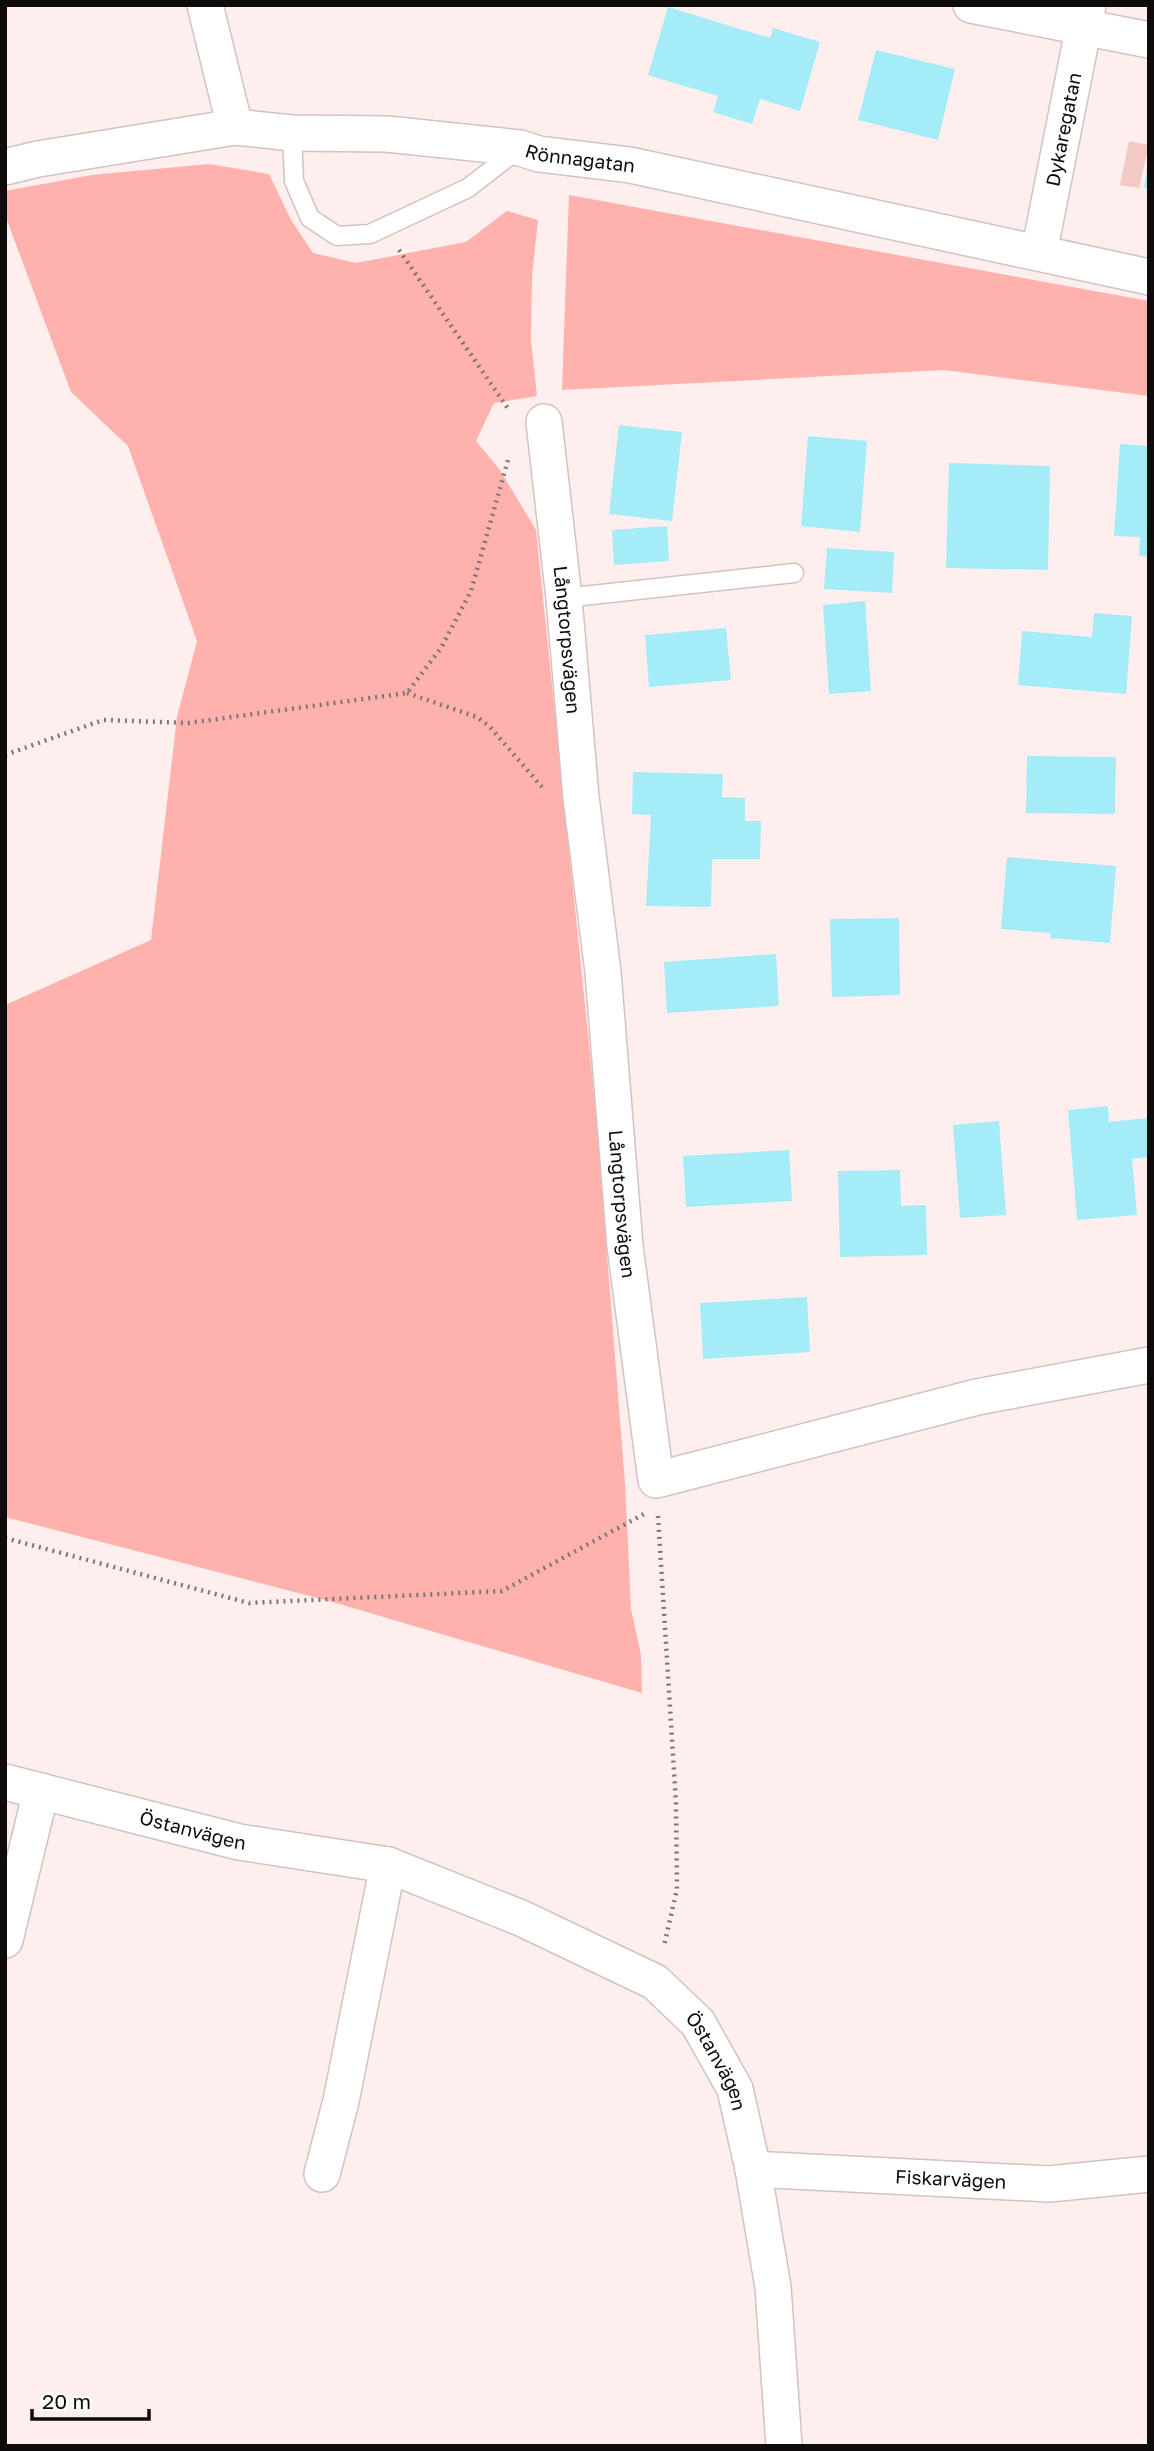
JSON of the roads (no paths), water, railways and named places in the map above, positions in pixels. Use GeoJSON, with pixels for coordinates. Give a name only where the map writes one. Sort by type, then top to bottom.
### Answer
{"type":"FeatureCollection","features":[{"type":"Feature","properties":{"kind":"street"},"geometry":{"type":"LineString","coordinates":[[205,5],[235,127]]}},
{"type":"Feature","properties":{"kind":"street"},"geometry":{"type":"LineString","coordinates":[[971,5],[1086,16],[1149,40]]}},
{"type":"Feature","properties":{"kind":"street","name":"Dykaregatan"},"geometry":{"type":"LineString","coordinates":[[1040,253],[1086,16]]}},
{"type":"Feature","properties":{"kind":"street","name":"Rönnagatan"},"geometry":{"type":"LineString","coordinates":[[5,167],[38,159],[235,127],[292,133],[387,134],[520,148],[538,154],[630,165],[1149,277]]}},
{"type":"Feature","properties":{"kind":"street","name":"Långtorpsvägen"},"geometry":{"type":"LineString","coordinates":[[544,422],[564,598],[581,797],[603,972],[625,1246],[657,1494],[977,1397],[1149,1366]]}},
{"type":"Feature","properties":{"kind":"street","name":"Östanvägen"},"geometry":{"type":"LineString","coordinates":[[5,1782],[239,1842],[388,1865],[521,1918],[655,1982],[698,2023],[735,2089],[753,2169],[773,2287],[784,2446]]}},
{"type":"Feature","properties":{"kind":"street"},"geometry":{"type":"LineString","coordinates":[[5,1940],[41,1791]]}},
{"type":"Feature","properties":{"kind":"street"},"geometry":{"type":"LineString","coordinates":[[321,2174],[341,2101],[388,1865]]}},
{"type":"Feature","properties":{"kind":"street","name":"Fiskarvägen"},"geometry":{"type":"LineString","coordinates":[[753,2169],[1049,2184],[1149,2174]]}},
{"type":"Feature","properties":{"kind":"lane"},"geometry":{"type":"LineString","coordinates":[[292,133],[294,181],[310,218],[337,236],[370,234],[468,188],[520,148]]}},
{"type":"Feature","properties":{"kind":"lane"},"geometry":{"type":"LineString","coordinates":[[564,598],[794,573]]}}]}
